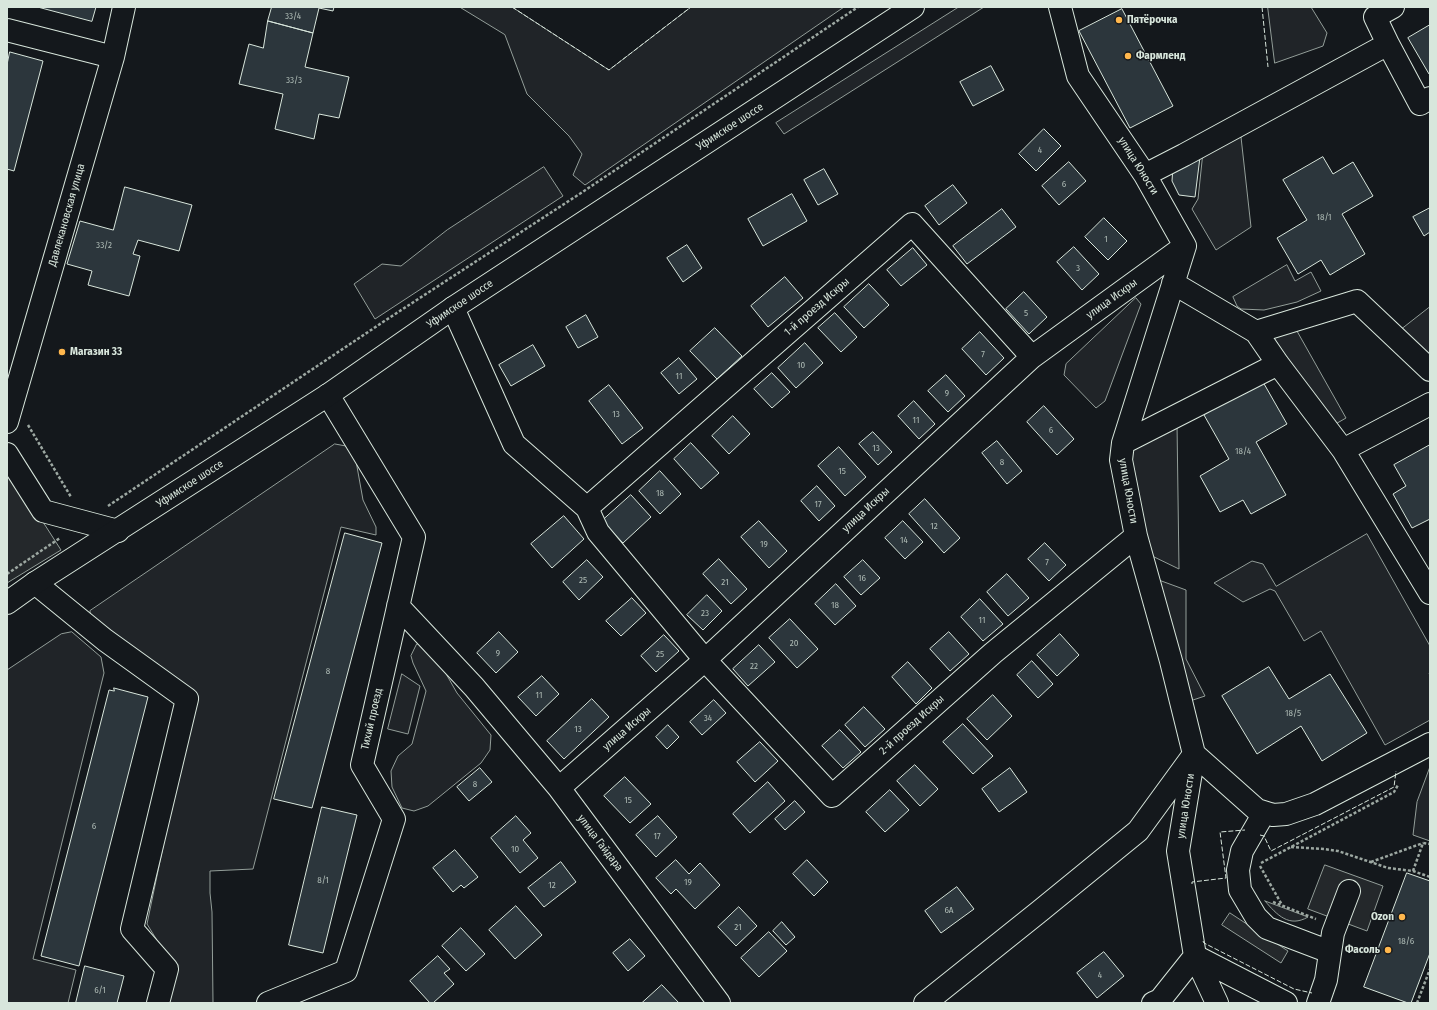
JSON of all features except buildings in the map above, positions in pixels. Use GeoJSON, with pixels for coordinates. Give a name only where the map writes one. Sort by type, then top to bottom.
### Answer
{"type":"FeatureCollection","features":[{"type":"Feature","properties":{"kind":"street","name":"Давлекановская улица"},"geometry":{"type":"LineString","coordinates":[[9,415],[112,57],[124,7]]}},
{"type":"Feature","properties":{"kind":"street","name":"Уфимское шоссе"},"geometry":{"type":"LineString","coordinates":[[7,603],[35,583],[328,395],[453,308],[913,7]]}},
{"type":"Feature","properties":{"kind":"street","name":"улица Юности"},"geometry":{"type":"LineString","coordinates":[[1060,7],[1078,76],[1145,175],[1185,246],[1123,443],[1121,460],[1136,536],[1173,668],[1194,754],[1178,851],[1195,956],[1217,1003]]}},
{"type":"Feature","properties":{"kind":"street"},"geometry":{"type":"LineString","coordinates":[[1393,7],[1375,17],[1420,104],[1430,98]]}},
{"type":"Feature","properties":{"kind":"street"},"geometry":{"type":"LineString","coordinates":[[7,30],[112,57]]}},
{"type":"Feature","properties":{"kind":"street"},"geometry":{"type":"LineString","coordinates":[[1145,175],[1388,44]]}},
{"type":"Feature","properties":{"kind":"street","name":"1-й проезд Искры"},"geometry":{"type":"LineString","coordinates":[[587,508],[912,224],[1032,357]]}},
{"type":"Feature","properties":{"kind":"street","name":"улица Искры"},"geometry":{"type":"LineString","coordinates":[[559,788],[705,660],[1032,357],[1185,246]]}},
{"type":"Feature","properties":{"kind":"street"},"geometry":{"type":"LineString","coordinates":[[1173,282],[1256,332],[1278,364],[1343,450],[1430,593]]}},
{"type":"Feature","properties":{"kind":"street"},"geometry":{"type":"LineString","coordinates":[[1256,332],[1357,301],[1430,370]]}},
{"type":"Feature","properties":{"kind":"street"},"geometry":{"type":"LineString","coordinates":[[453,308],[514,444],[587,508],[598,532],[705,660]]}},
{"type":"Feature","properties":{"kind":"street"},"geometry":{"type":"LineString","coordinates":[[1123,443],[1278,364]]}},
{"type":"Feature","properties":{"kind":"street","name":"Тихий проезд"},"geometry":{"type":"LineString","coordinates":[[268,1003],[346,971],[394,819],[362,765],[414,537],[328,395]]}},
{"type":"Feature","properties":{"kind":"street"},"geometry":{"type":"LineString","coordinates":[[1343,450],[1430,404]]}},
{"type":"Feature","properties":{"kind":"street"},"geometry":{"type":"LineString","coordinates":[[7,454],[43,511],[118,531]]}},
{"type":"Feature","properties":{"kind":"street","name":"2-й проезд Искры"},"geometry":{"type":"LineString","coordinates":[[705,660],[832,796],[992,653],[1136,536]]}},
{"type":"Feature","properties":{"kind":"street"},"geometry":{"type":"LineString","coordinates":[[35,583],[105,640],[187,699],[132,929],[167,969],[158,1003]]}},
{"type":"Feature","properties":{"kind":"street","name":"улица Гайдара"},"geometry":{"type":"LineString","coordinates":[[398,606],[474,687],[559,788],[719,1003]]}},
{"type":"Feature","properties":{"kind":"street"},"geometry":{"type":"LineString","coordinates":[[925,1003],[1138,831],[1194,754],[1257,810],[1273,815],[1286,814],[1315,804],[1430,744]]}},
{"type":"Feature","properties":{"kind":"street"},"geometry":{"type":"LineString","coordinates":[[1264,813],[1242,851],[1238,870],[1240,890],[1256,917],[1267,928],[1330,952]]}},
{"type":"Feature","properties":{"kind":"street"},"geometry":{"type":"LineString","coordinates":[[1318,1003],[1326,980],[1336,926],[1349,891]]}},
{"type":"Feature","properties":{"kind":"street"},"geometry":{"type":"LineString","coordinates":[[1153,1003],[1160,1000],[1195,956],[1286,1003]]}},
{"type":"Feature","properties":{"kind":"path"},"geometry":{"type":"LineString","coordinates":[[7,574],[386,320],[581,193],[858,7]]}},
{"type":"Feature","properties":{"kind":"path"},"geometry":{"type":"LineString","coordinates":[[9,415],[24,418],[72,499]]}},
{"type":"Feature","properties":{"kind":"path"},"geometry":{"type":"LineString","coordinates":[[1282,906],[1259,864],[1394,792],[1400,781]]}},
{"type":"Feature","properties":{"kind":"path"},"geometry":{"type":"LineString","coordinates":[[1371,862],[1423,843],[1430,844]]}},
{"type":"Feature","properties":{"kind":"path"},"geometry":{"type":"LineString","coordinates":[[1413,871],[1423,843]]}},
{"type":"Feature","properties":{"kind":"path"},"geometry":{"type":"LineString","coordinates":[[1291,847],[1338,851],[1388,868],[1413,871],[1430,877]]}},
{"type":"Feature","properties":{"kind":"path"},"geometry":{"type":"LineString","coordinates":[[1240,890],[1336,926]]}},
{"type":"Feature","properties":{"kind":"path"},"geometry":{"type":"LineString","coordinates":[[1417,1003],[1430,969]]}},
{"type":"Feature","properties":{"kind":"shaded area"},"geometry":{"type":"Polygon","coordinates":[[[460,7],[512,7],[609,70],[691,7],[844,7],[585,185],[573,175],[582,154],[569,136],[527,94],[505,35],[460,7]]]}},
{"type":"Feature","properties":{"kind":"shaded area"},"geometry":{"type":"Polygon","coordinates":[[[959,7],[984,7],[784,134],[776,123],[959,7]]]}},
{"type":"Feature","properties":{"kind":"shaded area"},"geometry":{"type":"Polygon","coordinates":[[[1268,7],[1311,7],[1327,33],[1323,46],[1275,63],[1268,7]]]}},
{"type":"Feature","properties":{"kind":"shaded area"},"geometry":{"type":"Polygon","coordinates":[[[1240,128],[1251,227],[1216,250],[1192,209],[1198,199],[1203,152],[1240,128]]]}},
{"type":"Feature","properties":{"kind":"shaded area"},"geometry":{"type":"Polygon","coordinates":[[[544,167],[563,196],[375,319],[354,284],[382,264],[401,266],[447,230],[544,167]]]}},
{"type":"Feature","properties":{"kind":"shaded area"},"geometry":{"type":"Polygon","coordinates":[[[1287,265],[1295,281],[1311,272],[1321,291],[1297,302],[1264,310],[1241,309],[1237,306],[1233,297],[1287,265]]]}},
{"type":"Feature","properties":{"kind":"shaded area"},"geometry":{"type":"Polygon","coordinates":[[[1136,298],[1141,304],[1105,401],[1096,408],[1064,375],[1066,364],[1136,298]]]}},
{"type":"Feature","properties":{"kind":"shaded area"},"geometry":{"type":"Polygon","coordinates":[[[1430,307],[1430,356],[1402,329],[1430,307]]]}},
{"type":"Feature","properties":{"kind":"shaded area"},"geometry":{"type":"Polygon","coordinates":[[[1293,324],[1346,418],[1332,426],[1270,332],[1293,324]]]}},
{"type":"Feature","properties":{"kind":"shaded area"},"geometry":{"type":"Polygon","coordinates":[[[1177,423],[1179,569],[1148,554],[1132,476],[1131,449],[1177,423]]]}},
{"type":"Feature","properties":{"kind":"shaded area"},"geometry":{"type":"Polygon","coordinates":[[[335,444],[346,446],[356,461],[363,500],[376,527],[376,535],[341,527],[253,869],[210,871],[213,1003],[168,1003],[174,968],[147,924],[194,697],[91,619],[90,611],[335,444]]]}},
{"type":"Feature","properties":{"kind":"shaded area"},"geometry":{"type":"Polygon","coordinates":[[[7,466],[61,550],[7,583],[7,466]]]}},
{"type":"Feature","properties":{"kind":"shaded area"},"geometry":{"type":"Polygon","coordinates":[[[1367,534],[1430,646],[1430,720],[1385,745],[1321,631],[1304,641],[1275,591],[1270,589],[1243,602],[1214,583],[1252,561],[1263,564],[1276,586],[1367,534]]]}},
{"type":"Feature","properties":{"kind":"shaded area"},"geometry":{"type":"Polygon","coordinates":[[[1156,579],[1186,590],[1186,659],[1205,696],[1193,700],[1156,579]]]}},
{"type":"Feature","properties":{"kind":"shaded area"},"geometry":{"type":"Polygon","coordinates":[[[72,632],[101,657],[104,673],[33,959],[76,970],[68,1003],[7,1003],[7,670],[61,634],[72,632]]]}},
{"type":"Feature","properties":{"kind":"shaded area"},"geometry":{"type":"Polygon","coordinates":[[[417,644],[423,644],[445,672],[457,693],[491,735],[490,750],[481,763],[428,806],[414,811],[402,808],[392,787],[391,771],[398,756],[412,744],[426,691],[411,656],[417,644]]]}},
{"type":"Feature","properties":{"kind":"shaded area"},"geometry":{"type":"Polygon","coordinates":[[[402,674],[420,686],[408,734],[388,729],[402,674]]]}},
{"type":"Feature","properties":{"kind":"shaded area"},"geometry":{"type":"Polygon","coordinates":[[[1430,767],[1430,841],[1413,835],[1417,802],[1430,767]]]}},
{"type":"Feature","properties":{"kind":"shaded area"},"geometry":{"type":"Polygon","coordinates":[[[1325,865],[1383,886],[1367,931],[1308,909],[1325,865]]]}},
{"type":"Feature","properties":{"kind":"shaded area"},"geometry":{"type":"Polygon","coordinates":[[[1265,901],[1308,917],[1295,921],[1289,920],[1279,915],[1265,901]]]}},
{"type":"Feature","properties":{"kind":"shaded area"},"geometry":{"type":"Polygon","coordinates":[[[1230,913],[1288,951],[1281,963],[1222,925],[1230,913]]]}},
{"type":"Feature","properties":{"kind":"fence"},"geometry":{"type":"LineString","coordinates":[[512,7],[609,70],[691,7]]}},
{"type":"Feature","properties":{"kind":"fence"},"geometry":{"type":"LineString","coordinates":[[1262,7],[1268,67]]}},
{"type":"Feature","properties":{"kind":"fence"},"geometry":{"type":"LineString","coordinates":[[1260,835],[1264,836],[1271,851],[1394,787],[1396,771]]}},
{"type":"Feature","properties":{"kind":"fence"},"geometry":{"type":"LineString","coordinates":[[1192,884],[1192,882],[1226,878],[1220,832],[1245,830]]}},
{"type":"Feature","properties":{"kind":"fence"},"geometry":{"type":"LineString","coordinates":[[1203,941],[1204,943],[1294,989],[1312,993]]}},
{"type":"Feature","properties":{"kind":"place","name":"Пятёрочка"},"geometry":{"type":"Point","coordinates":[1119,20]}},
{"type":"Feature","properties":{"kind":"place","name":"Фармленд"},"geometry":{"type":"Point","coordinates":[1128,56]}},
{"type":"Feature","properties":{"kind":"place","name":"Магазин 33"},"geometry":{"type":"Point","coordinates":[62,352]}},
{"type":"Feature","properties":{"kind":"place","name":"Ozon"},"geometry":{"type":"Point","coordinates":[1402,917]}},
{"type":"Feature","properties":{"kind":"place","name":"Фасоль"},"geometry":{"type":"Point","coordinates":[1388,950]}}]}
